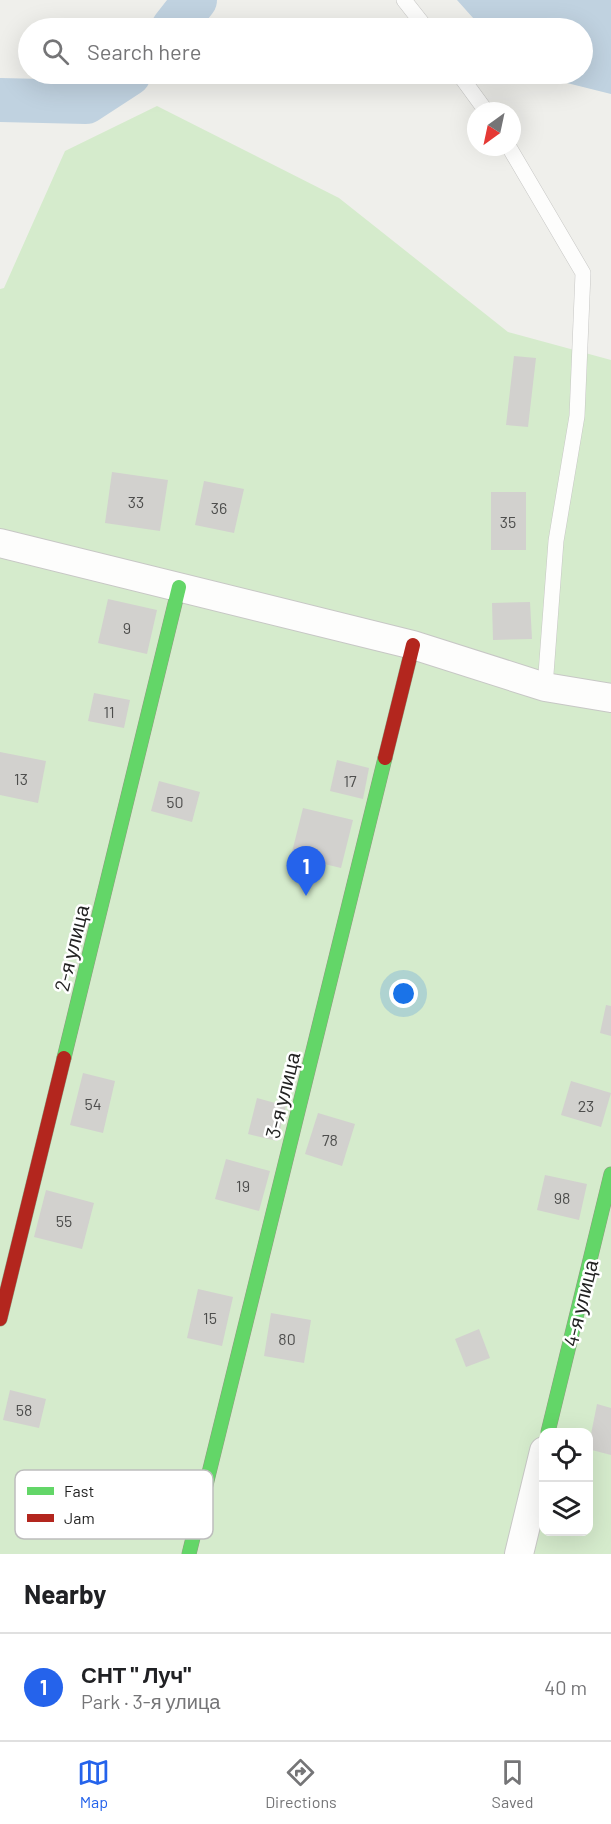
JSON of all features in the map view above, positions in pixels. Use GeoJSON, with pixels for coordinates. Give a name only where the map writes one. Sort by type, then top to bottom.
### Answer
{"type":"FeatureCollection","features":[{"type":"Feature","properties":{"kind":"street"},"geometry":{"type":"LineString","coordinates":[[0,543],[413,645],[545,687],[611,698]]}},
{"type":"Feature","properties":{"kind":"street","name":"2-я улица"},"geometry":{"type":"LineString","coordinates":[[0,1319],[179,587]]}},
{"type":"Feature","properties":{"kind":"street","name":"3-я улица"},"geometry":{"type":"LineString","coordinates":[[210,1470],[413,645]]}},
{"type":"Feature","properties":{"kind":"street","name":"4-я улица"},"geometry":{"type":"LineString","coordinates":[[549,1428],[611,1174]]}},
{"type":"Feature","properties":{"kind":"street"},"geometry":{"type":"LineString","coordinates":[[519,1554],[539,1469]]}},
{"type":"Feature","properties":{"kind":"street","name":"3-я улица"},"geometry":{"type":"LineString","coordinates":[[189,1554],[193,1539]]}},
{"type":"Feature","properties":{"kind":"lane"},"geometry":{"type":"LineString","coordinates":[[404,0],[418,18]]}},
{"type":"Feature","properties":{"kind":"lane"},"geometry":{"type":"LineString","coordinates":[[466,84],[479,102]]}},
{"type":"Feature","properties":{"kind":"lane"},"geometry":{"type":"LineString","coordinates":[[514,156],[583,273],[577,417],[556,541],[545,687]]}},
{"type":"Feature","properties":{"kind":"green space"},"geometry":{"type":"Polygon","coordinates":[[[157,106],[339,198],[508,332],[611,360],[611,1554],[0,1554],[0,289],[4,288],[65,151],[157,106]]]}},
{"type":"Feature","properties":{"kind":"water"},"geometry":{"type":"Polygon","coordinates":[[[457,0],[611,0],[611,94],[571,84],[593,84],[593,18],[473,18],[457,0]]]}},
{"type":"Feature","properties":{"kind":"building"},"geometry":{"type":"Polygon","coordinates":[[[514,356],[536,358],[528,427],[506,425],[514,356]]]}},
{"type":"Feature","properties":{"kind":"building"},"geometry":{"type":"Polygon","coordinates":[[[112,472],[168,480],[160,531],[105,523],[112,472]]]}},
{"type":"Feature","properties":{"kind":"building"},"geometry":{"type":"Polygon","coordinates":[[[204,481],[244,489],[234,533],[195,525],[204,481]]]}},
{"type":"Feature","properties":{"kind":"building"},"geometry":{"type":"Polygon","coordinates":[[[491,492],[526,492],[526,550],[491,550],[491,492]]]}},
{"type":"Feature","properties":{"kind":"building"},"geometry":{"type":"Polygon","coordinates":[[[108,599],[157,610],[147,654],[98,643],[108,599]]]}},
{"type":"Feature","properties":{"kind":"building"},"geometry":{"type":"Polygon","coordinates":[[[530,602],[532,639],[493,640],[492,603],[530,602]]]}},
{"type":"Feature","properties":{"kind":"building"},"geometry":{"type":"Polygon","coordinates":[[[94,693],[130,700],[124,728],[88,721],[94,693]]]}},
{"type":"Feature","properties":{"kind":"building"},"geometry":{"type":"Polygon","coordinates":[[[0,752],[46,761],[38,803],[0,795],[0,752]]]}},
{"type":"Feature","properties":{"kind":"building"},"geometry":{"type":"Polygon","coordinates":[[[337,760],[369,768],[363,799],[330,791],[337,760]]]}},
{"type":"Feature","properties":{"kind":"building"},"geometry":{"type":"Polygon","coordinates":[[[159,781],[200,792],[192,822],[151,811],[159,781]]]}},
{"type":"Feature","properties":{"kind":"building"},"geometry":{"type":"Polygon","coordinates":[[[303,808],[353,820],[341,868],[291,856],[303,808]]]}},
{"type":"Feature","properties":{"kind":"building"},"geometry":{"type":"Polygon","coordinates":[[[606,1005],[611,1006],[611,1036],[600,1033],[606,1005]]]}},
{"type":"Feature","properties":{"kind":"building"},"geometry":{"type":"Polygon","coordinates":[[[83,1073],[115,1081],[103,1133],[70,1125],[83,1073]]]}},
{"type":"Feature","properties":{"kind":"building"},"geometry":{"type":"Polygon","coordinates":[[[571,1081],[611,1093],[601,1127],[561,1115],[571,1081]]]}},
{"type":"Feature","properties":{"kind":"building"},"geometry":{"type":"Polygon","coordinates":[[[257,1098],[286,1106],[277,1141],[248,1134],[257,1098]]]}},
{"type":"Feature","properties":{"kind":"building"},"geometry":{"type":"Polygon","coordinates":[[[318,1113],[355,1124],[342,1166],[305,1154],[318,1113]]]}},
{"type":"Feature","properties":{"kind":"building"},"geometry":{"type":"Polygon","coordinates":[[[226,1159],[270,1171],[259,1211],[215,1199],[226,1159]]]}},
{"type":"Feature","properties":{"kind":"building"},"geometry":{"type":"Polygon","coordinates":[[[545,1175],[587,1184],[579,1220],[537,1210],[545,1175]]]}},
{"type":"Feature","properties":{"kind":"building"},"geometry":{"type":"Polygon","coordinates":[[[46,1190],[94,1203],[82,1249],[34,1237],[46,1190]]]}},
{"type":"Feature","properties":{"kind":"building"},"geometry":{"type":"Polygon","coordinates":[[[198,1289],[233,1297],[222,1346],[187,1338],[198,1289]]]}},
{"type":"Feature","properties":{"kind":"building"},"geometry":{"type":"Polygon","coordinates":[[[271,1313],[311,1320],[304,1363],[264,1356],[271,1313]]]}},
{"type":"Feature","properties":{"kind":"building"},"geometry":{"type":"Polygon","coordinates":[[[479,1329],[490,1358],[466,1367],[455,1339],[479,1329]]]}},
{"type":"Feature","properties":{"kind":"building"},"geometry":{"type":"Polygon","coordinates":[[[10,1390],[46,1399],[39,1428],[3,1420],[10,1390]]]}},
{"type":"Feature","properties":{"kind":"building"},"geometry":{"type":"Polygon","coordinates":[[[597,1404],[611,1408],[611,1455],[593,1450],[592,1428],[597,1404]]]}},
{"type":"Feature","properties":{"kind":"waterway"},"geometry":{"type":"LineString","coordinates":[[181,18],[195,0]]}},
{"type":"Feature","properties":{"kind":"waterway"},"geometry":{"type":"LineString","coordinates":[[0,100],[86,102],[114,84]]}},
{"type":"Feature","properties":{"kind":"traffic: fast"},"geometry":{"type":"LineString","coordinates":[[64,1058],[179,587]]}},
{"type":"Feature","properties":{"kind":"traffic: fast"},"geometry":{"type":"LineString","coordinates":[[210,1470],[385,758]]}},
{"type":"Feature","properties":{"kind":"traffic: fast"},"geometry":{"type":"LineString","coordinates":[[549,1428],[611,1174]]}},
{"type":"Feature","properties":{"kind":"traffic: fast"},"geometry":{"type":"LineString","coordinates":[[189,1554],[193,1539]]}},
{"type":"Feature","properties":{"kind":"traffic: jam"},"geometry":{"type":"LineString","coordinates":[[385,758],[413,645]]}},
{"type":"Feature","properties":{"kind":"traffic: jam"},"geometry":{"type":"LineString","coordinates":[[0,1319],[64,1058]]}},
{"type":"Feature","properties":{"kind":"place","name":"СНТ \" Луч\""},"geometry":{"type":"Point","coordinates":[306,896]}}]}
